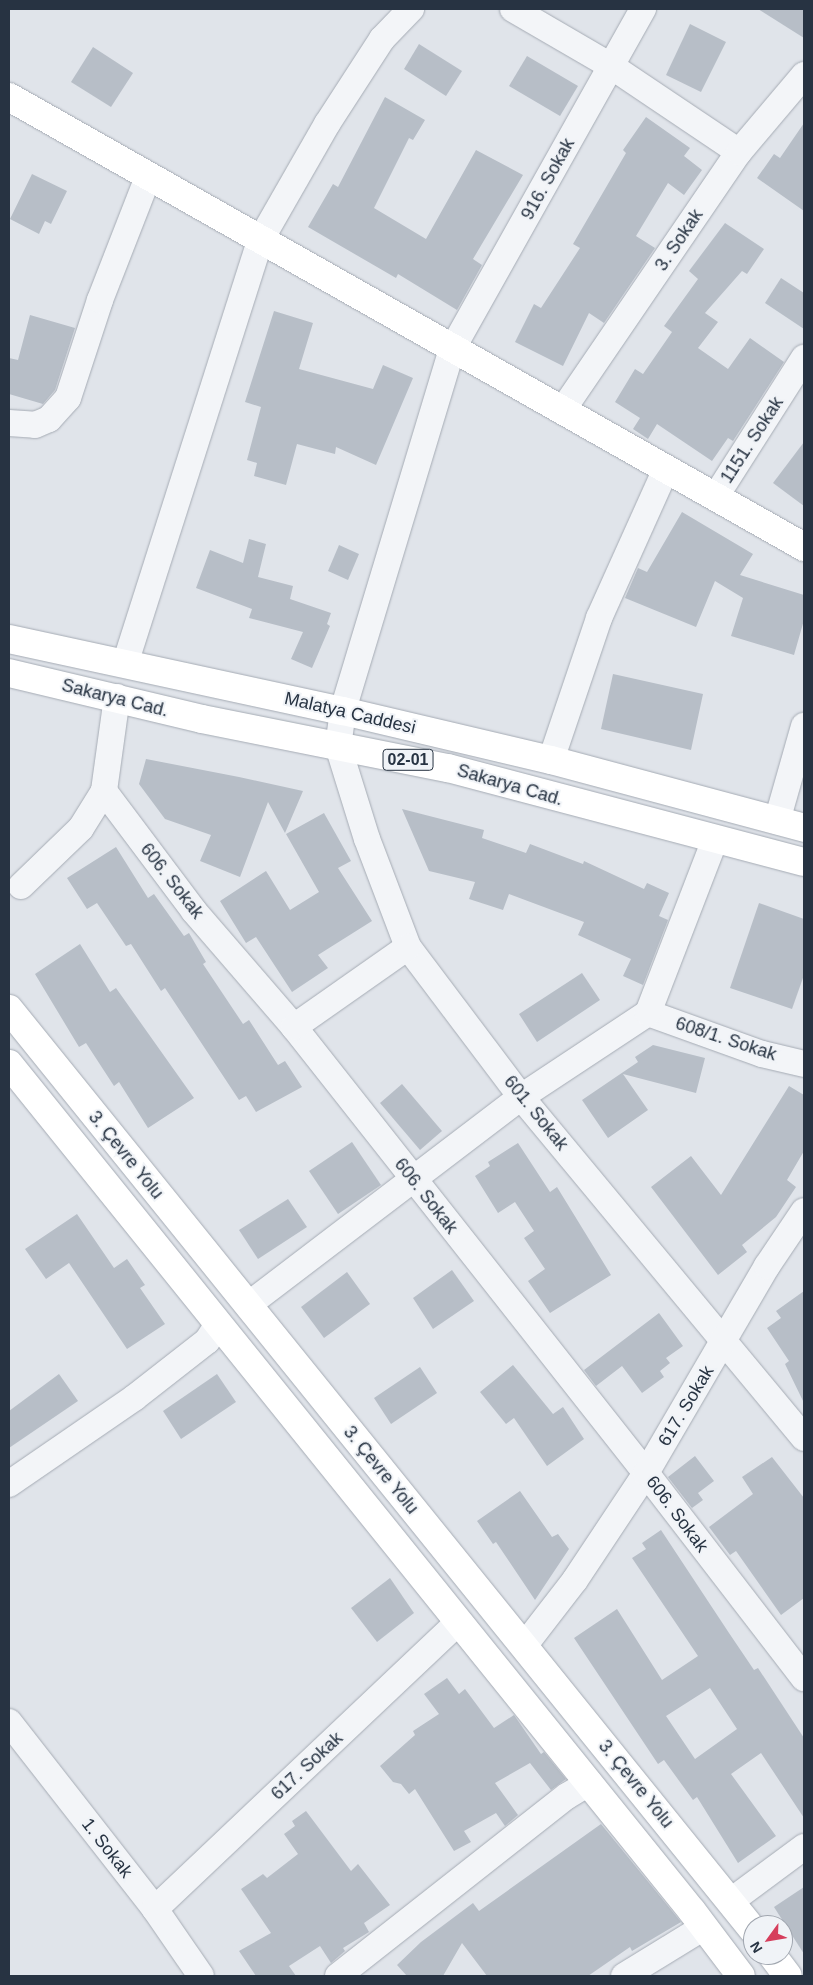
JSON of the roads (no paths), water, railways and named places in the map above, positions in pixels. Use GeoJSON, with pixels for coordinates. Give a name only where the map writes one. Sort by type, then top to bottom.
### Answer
{"type":"FeatureCollection","features":[{"type":"Feature","properties":{"kind":"main road"},"geometry":{"type":"LineString","coordinates":[[9,97],[260,241],[804,547]]}},
{"type":"Feature","properties":{"kind":"main road","name":"Malatya Caddesi"},"geometry":{"type":"LineString","coordinates":[[9,639],[343,711],[551,760],[804,828]]}},
{"type":"Feature","properties":{"kind":"main road","name":"Sakarya Cad."},"geometry":{"type":"LineString","coordinates":[[9,673],[338,746],[448,768],[804,862]]}},
{"type":"Feature","properties":{"kind":"main road","name":"3. Çevre Yolu"},"geometry":{"type":"LineString","coordinates":[[9,1009],[743,1917]]}},
{"type":"Feature","properties":{"kind":"main road","name":"3. Çevre Yolu"},"geometry":{"type":"LineString","coordinates":[[9,1064],[589,1783],[742,1976]]}},
{"type":"Feature","properties":{"kind":"main road"},"geometry":{"type":"LineString","coordinates":[[780,1965],[788,1976]]}},
{"type":"Feature","properties":{"kind":"street"},"geometry":{"type":"LineString","coordinates":[[125,664],[260,241],[327,124],[382,38],[411,9]]}},
{"type":"Feature","properties":{"kind":"street"},"geometry":{"type":"LineString","coordinates":[[513,9],[611,66],[739,152]]}},
{"type":"Feature","properties":{"kind":"street","name":"916. Sokak"},"geometry":{"type":"LineString","coordinates":[[338,746],[343,711],[452,349],[643,9]]}},
{"type":"Feature","properties":{"kind":"street","name":"3. Sokak"},"geometry":{"type":"LineString","coordinates":[[562,411],[739,152],[804,76]]}},
{"type":"Feature","properties":{"kind":"street"},"geometry":{"type":"LineString","coordinates":[[9,423],[35,425],[49,419],[68,398],[100,300],[148,177]]}},
{"type":"Feature","properties":{"kind":"street","name":"1151. Sokak"},"geometry":{"type":"LineString","coordinates":[[716,496],[804,358]]}},
{"type":"Feature","properties":{"kind":"street"},"geometry":{"type":"LineString","coordinates":[[551,760],[598,618],[666,469]]}},
{"type":"Feature","properties":{"kind":"street"},"geometry":{"type":"LineString","coordinates":[[21,886],[80,828],[104,792],[117,697]]}},
{"type":"Feature","properties":{"kind":"street"},"geometry":{"type":"LineString","coordinates":[[777,821],[804,726]]}},
{"type":"Feature","properties":{"kind":"street","name":"601. Sokak"},"geometry":{"type":"LineString","coordinates":[[338,746],[368,839],[408,947],[521,1097],[804,1438]]}},
{"type":"Feature","properties":{"kind":"street","name":"606. Sokak"},"geometry":{"type":"LineString","coordinates":[[104,792],[194,911],[294,1027],[412,1180],[801,1668]]}},
{"type":"Feature","properties":{"kind":"street"},"geometry":{"type":"LineString","coordinates":[[248,1305],[521,1097],[648,1013],[715,838]]}},
{"type":"Feature","properties":{"kind":"street"},"geometry":{"type":"LineString","coordinates":[[294,1027],[408,947]]}},
{"type":"Feature","properties":{"kind":"street","name":"608/1. Sokak"},"geometry":{"type":"LineString","coordinates":[[648,1013],[762,1054],[804,1064]]}},
{"type":"Feature","properties":{"kind":"street","name":"617. Sokak"},"geometry":{"type":"LineString","coordinates":[[524,1646],[575,1580],[646,1473],[767,1266],[804,1211]]}},
{"type":"Feature","properties":{"kind":"street"},"geometry":{"type":"LineString","coordinates":[[9,1484],[134,1398],[207,1341],[218,1324]]}},
{"type":"Feature","properties":{"kind":"street","name":"617. Sokak"},"geometry":{"type":"LineString","coordinates":[[155,1909],[459,1622]]}},
{"type":"Feature","properties":{"kind":"street","name":"1. Sokak"},"geometry":{"type":"LineString","coordinates":[[9,1722],[155,1909],[201,1976]]}},
{"type":"Feature","properties":{"kind":"street"},"geometry":{"type":"LineString","coordinates":[[338,1976],[567,1796],[589,1783]]}},
{"type":"Feature","properties":{"kind":"street"},"geometry":{"type":"LineString","coordinates":[[731,1901],[804,1847]]}},
{"type":"Feature","properties":{"kind":"street"},"geometry":{"type":"LineString","coordinates":[[624,1976],[704,1928]]}}]}
